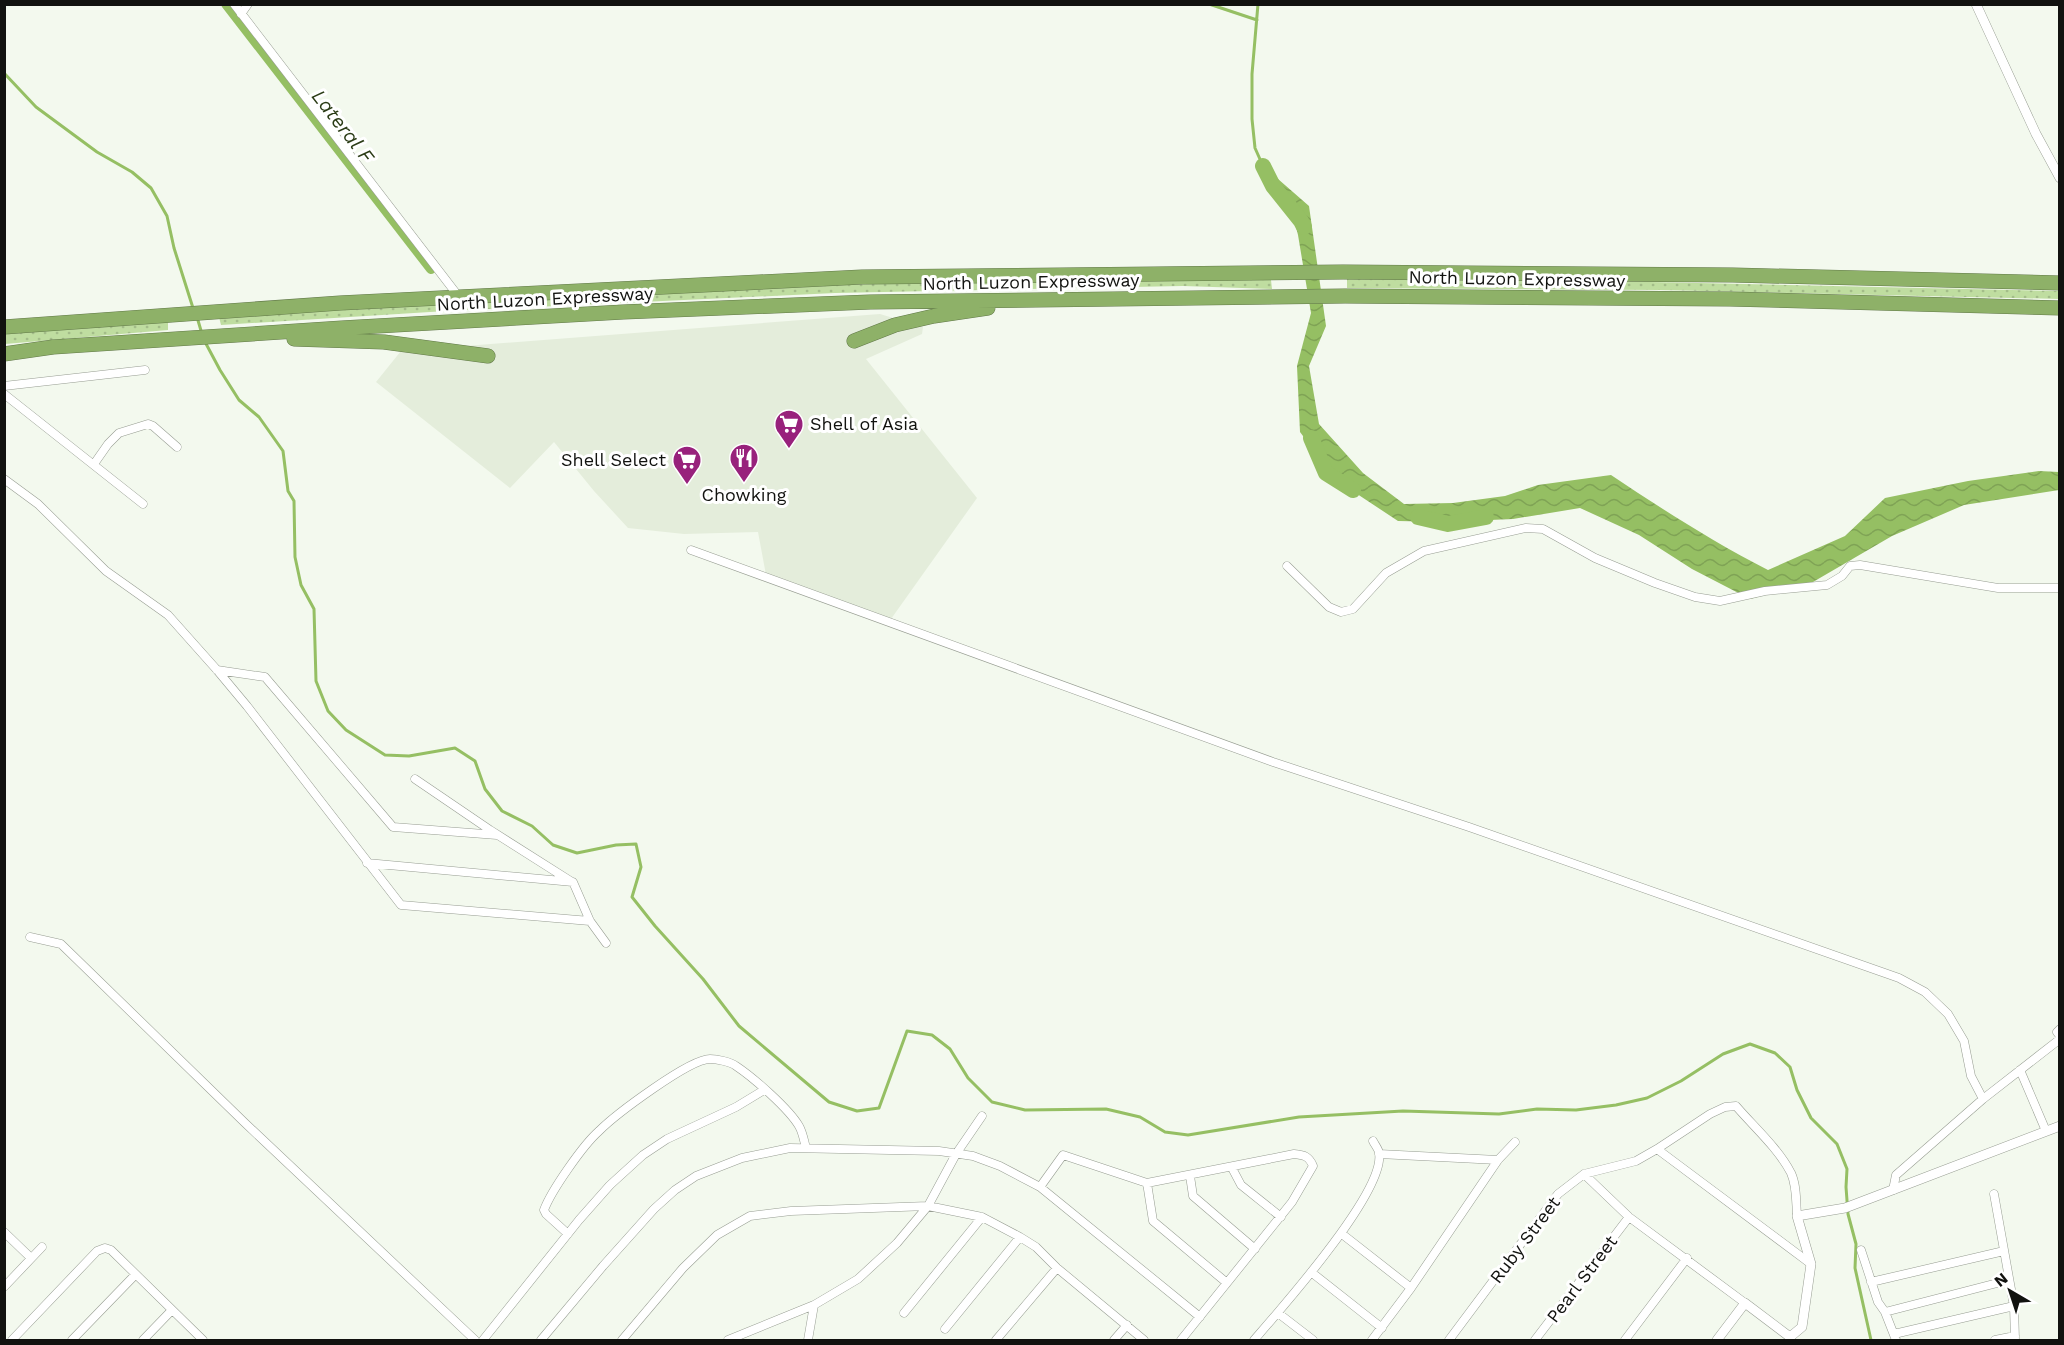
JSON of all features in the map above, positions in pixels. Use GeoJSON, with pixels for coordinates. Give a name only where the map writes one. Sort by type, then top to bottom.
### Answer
{"type":"FeatureCollection","features":[{"type":"Feature","properties":{"kind":"highway","name":"North Luzon Expressway"},"geometry":{"type":"LineString","coordinates":[[4,327],[170,314],[459,297],[862,277],[1277,271],[1732,275],[2060,283]]}},
{"type":"Feature","properties":{"kind":"highway","name":"North Luzon Expressway"},"geometry":{"type":"LineString","coordinates":[[4,354],[53,347],[599,313],[859,302],[1345,296],[1731,299],[2060,308]]}},
{"type":"Feature","properties":{"kind":"highway"},"geometry":{"type":"LineString","coordinates":[[854,341],[895,325],[974,309],[1142,298]]}},
{"type":"Feature","properties":{"kind":"highway"},"geometry":{"type":"LineString","coordinates":[[221,336],[384,342],[488,356]]}},
{"type":"Feature","properties":{"kind":"street"},"geometry":{"type":"LineString","coordinates":[[234,4],[459,297]]}},
{"type":"Feature","properties":{"kind":"street"},"geometry":{"type":"LineString","coordinates":[[241,14],[249,4]]}},
{"type":"Feature","properties":{"kind":"street"},"geometry":{"type":"LineString","coordinates":[[1976,4],[2036,134],[2060,178]]}},
{"type":"Feature","properties":{"kind":"street"},"geometry":{"type":"LineString","coordinates":[[4,386],[145,370]]}},
{"type":"Feature","properties":{"kind":"street"},"geometry":{"type":"LineString","coordinates":[[4,394],[143,504]]}},
{"type":"Feature","properties":{"kind":"street"},"geometry":{"type":"LineString","coordinates":[[94,464],[119,433],[148,424],[177,447]]}},
{"type":"Feature","properties":{"kind":"street"},"geometry":{"type":"LineString","coordinates":[[4,479],[38,504],[106,571],[168,615],[217,670],[401,905],[591,921]]}},
{"type":"Feature","properties":{"kind":"street"},"geometry":{"type":"LineString","coordinates":[[1287,566],[1329,607],[1341,612],[1353,609],[1386,573],[1424,551],[1526,528],[1543,529],[1595,558],[1655,583],[1695,597],[1720,601],[1765,591],[1827,585],[1842,576],[1850,566],[1860,565],[1998,588],[2060,588]]}},
{"type":"Feature","properties":{"kind":"street"},"geometry":{"type":"LineString","coordinates":[[691,550],[1273,762],[1469,827],[1899,978],[1925,992],[1948,1014],[1964,1041],[1971,1076],[1983,1099]]}},
{"type":"Feature","properties":{"kind":"street"},"geometry":{"type":"LineString","coordinates":[[217,670],[265,677],[393,827],[497,835]]}},
{"type":"Feature","properties":{"kind":"street"},"geometry":{"type":"LineString","coordinates":[[415,779],[497,835],[573,882],[591,921],[606,943]]}},
{"type":"Feature","properties":{"kind":"street"},"geometry":{"type":"LineString","coordinates":[[367,863],[573,882]]}},
{"type":"Feature","properties":{"kind":"street"},"geometry":{"type":"LineString","coordinates":[[30,937],[61,944],[475,1341]]}},
{"type":"Feature","properties":{"kind":"street"},"geometry":{"type":"LineString","coordinates":[[1893,1191],[1896,1175],[1983,1099],[2060,1038],[2057,1032],[2060,1029]]}},
{"type":"Feature","properties":{"kind":"street"},"geometry":{"type":"LineString","coordinates":[[568,1234],[546,1214],[546,1206],[585,1146],[599,1131],[680,1071],[709,1059],[734,1064],[764,1090],[792,1116],[801,1129],[806,1148]]}},
{"type":"Feature","properties":{"kind":"street"},"geometry":{"type":"LineString","coordinates":[[2020,1070],[2046,1131]]}},
{"type":"Feature","properties":{"kind":"street"},"geometry":{"type":"LineString","coordinates":[[483,1341],[610,1185],[643,1155],[667,1139],[736,1107],[764,1090]]}},
{"type":"Feature","properties":{"kind":"street","name":"Ruby Street"},"geometry":{"type":"LineString","coordinates":[[1449,1341],[1558,1194],[1584,1174],[1636,1161],[1710,1114],[1725,1107],[1736,1106],[1779,1156],[1791,1173],[1794,1184],[1797,1216],[1811,1264],[1802,1327],[1791,1339]]}},
{"type":"Feature","properties":{"kind":"street"},"geometry":{"type":"LineString","coordinates":[[728,1341],[744,1337],[814,1305],[858,1280],[897,1243],[928,1206],[956,1154],[982,1116]]}},
{"type":"Feature","properties":{"kind":"street"},"geometry":{"type":"LineString","coordinates":[[1797,1216],[1845,1208],[2060,1126]]}},
{"type":"Feature","properties":{"kind":"street"},"geometry":{"type":"LineString","coordinates":[[1254,1341],[1342,1234],[1375,1178],[1379,1154],[1373,1141]]}},
{"type":"Feature","properties":{"kind":"street"},"geometry":{"type":"LineString","coordinates":[[1372,1341],[1498,1160],[1515,1142]]}},
{"type":"Feature","properties":{"kind":"street"},"geometry":{"type":"LineString","coordinates":[[541,1341],[603,1266],[654,1209],[675,1190],[696,1176],[742,1158],[790,1148],[939,1150],[974,1156],[991,1163],[1040,1187],[1200,1317]]}},
{"type":"Feature","properties":{"kind":"street"},"geometry":{"type":"LineString","coordinates":[[1658,1149],[1811,1264]]}},
{"type":"Feature","properties":{"kind":"street"},"geometry":{"type":"LineString","coordinates":[[1040,1187],[1063,1155],[1147,1183],[1294,1154],[1306,1155],[1311,1160],[1313,1166],[1292,1202],[1181,1341]]}},
{"type":"Feature","properties":{"kind":"street"},"geometry":{"type":"LineString","coordinates":[[1379,1154],[1498,1160]]}},
{"type":"Feature","properties":{"kind":"street"},"geometry":{"type":"LineString","coordinates":[[1232,1168],[1241,1185],[1281,1217]]}},
{"type":"Feature","properties":{"kind":"street"},"geometry":{"type":"LineString","coordinates":[[1584,1174],[1629,1216],[1791,1339]]}},
{"type":"Feature","properties":{"kind":"street"},"geometry":{"type":"LineString","coordinates":[[1190,1176],[1193,1196],[1255,1249]]}},
{"type":"Feature","properties":{"kind":"street"},"geometry":{"type":"LineString","coordinates":[[1147,1183],[1153,1221],[1227,1283]]}},
{"type":"Feature","properties":{"kind":"street"},"geometry":{"type":"LineString","coordinates":[[1994,1194],[2014,1306],[2015,1338],[1995,1341]]}},
{"type":"Feature","properties":{"kind":"street"},"geometry":{"type":"LineString","coordinates":[[622,1341],[683,1268],[717,1235],[750,1216],[791,1211],[928,1206],[982,1217],[1020,1237],[1036,1247],[1057,1268],[1144,1341]]}},
{"type":"Feature","properties":{"kind":"street","name":"Pearl Street"},"geometry":{"type":"LineString","coordinates":[[1534,1341],[1629,1216]]}},
{"type":"Feature","properties":{"kind":"street"},"geometry":{"type":"LineString","coordinates":[[904,1313],[982,1217]]}},
{"type":"Feature","properties":{"kind":"street"},"geometry":{"type":"LineString","coordinates":[[4,1232],[31,1258]]}},
{"type":"Feature","properties":{"kind":"street"},"geometry":{"type":"LineString","coordinates":[[1342,1234],[1411,1288]]}},
{"type":"Feature","properties":{"kind":"street"},"geometry":{"type":"LineString","coordinates":[[945,1329],[1020,1237]]}},
{"type":"Feature","properties":{"kind":"street"},"geometry":{"type":"LineString","coordinates":[[4,1287],[42,1247]]}},
{"type":"Feature","properties":{"kind":"street"},"geometry":{"type":"LineString","coordinates":[[12,1341],[97,1251],[105,1248],[111,1250],[203,1341]]}},
{"type":"Feature","properties":{"kind":"street"},"geometry":{"type":"LineString","coordinates":[[1861,1250],[1878,1302],[1885,1312],[1895,1337],[2014,1306]]}},
{"type":"Feature","properties":{"kind":"street"},"geometry":{"type":"LineString","coordinates":[[1871,1282],[2004,1251]]}},
{"type":"Feature","properties":{"kind":"street"},"geometry":{"type":"LineString","coordinates":[[1625,1341],[1687,1258]]}},
{"type":"Feature","properties":{"kind":"street"},"geometry":{"type":"LineString","coordinates":[[996,1341],[1057,1268]]}},
{"type":"Feature","properties":{"kind":"street"},"geometry":{"type":"LineString","coordinates":[[1311,1272],[1382,1328]]}},
{"type":"Feature","properties":{"kind":"street"},"geometry":{"type":"LineString","coordinates":[[72,1341],[135,1275]]}},
{"type":"Feature","properties":{"kind":"street"},"geometry":{"type":"LineString","coordinates":[[1885,1312],[2009,1280]]}},
{"type":"Feature","properties":{"kind":"street"},"geometry":{"type":"LineString","coordinates":[[1717,1341],[1745,1303]]}},
{"type":"Feature","properties":{"kind":"street"},"geometry":{"type":"LineString","coordinates":[[808,1341],[814,1305]]}},
{"type":"Feature","properties":{"kind":"street"},"geometry":{"type":"LineString","coordinates":[[143,1341],[172,1310]]}},
{"type":"Feature","properties":{"kind":"street"},"geometry":{"type":"LineString","coordinates":[[1278,1313],[1312,1341]]}},
{"type":"Feature","properties":{"kind":"street"},"geometry":{"type":"LineString","coordinates":[[1114,1341],[1127,1325]]}},
{"type":"Feature","properties":{"kind":"shaded area"},"geometry":{"type":"Polygon","coordinates":[[[1183,277],[1271,280],[1272,289],[1183,286],[835,293],[446,311],[221,325],[219,317],[580,294],[1183,277]]]}},
{"type":"Feature","properties":{"kind":"shaded area"},"geometry":{"type":"Polygon","coordinates":[[[1347,279],[1651,282],[2059,291],[2060,299],[1660,290],[1347,288],[1347,279]]]}},
{"type":"Feature","properties":{"kind":"shaded area","name":"Shell of Asia"},"geometry":{"type":"Polygon","coordinates":[[[880,314],[923,327],[922,334],[866,359],[977,498],[891,619],[766,575],[758,532],[684,534],[628,528],[554,442],[510,488],[376,382],[401,351],[880,314]]]}},
{"type":"Feature","properties":{"kind":"shaded area"},"geometry":{"type":"Polygon","coordinates":[[[168,319],[168,330],[5,344],[5,333],[168,319]]]}},
{"type":"Feature","properties":{"kind":"water"},"geometry":{"type":"Polygon","coordinates":[[[1263,166],[1309,206],[1326,326],[1309,366],[1319,424],[1363,473],[1404,504],[1453,503],[1505,496],[1538,485],[1611,475],[1688,525],[1768,570],[1845,536],[1885,498],[1968,481],[2039,471],[2059,472],[2059,490],[1964,505],[1892,536],[1813,582],[1750,599],[1692,569],[1639,535],[1580,508],[1513,519],[1398,521],[1336,480],[1300,432],[1297,366],[1311,313],[1298,235],[1289,198],[1263,166]]]}},
{"type":"Feature","properties":{"kind":"waterway","name":"Lateral F"},"geometry":{"type":"LineString","coordinates":[[226,4],[431,269]]}},
{"type":"Feature","properties":{"kind":"waterway"},"geometry":{"type":"LineString","coordinates":[[1209,4],[1257,20]]}},
{"type":"Feature","properties":{"kind":"waterway"},"geometry":{"type":"LineString","coordinates":[[1258,4],[1252,74],[1252,119],[1255,148],[1263,166]]}},
{"type":"Feature","properties":{"kind":"waterway"},"geometry":{"type":"LineString","coordinates":[[4,73],[36,107],[97,152],[132,172],[151,188],[167,216],[174,248],[193,308]]}},
{"type":"Feature","properties":{"kind":"waterway"},"geometry":{"type":"LineString","coordinates":[[1263,166],[1273,186],[1304,227]]}},
{"type":"Feature","properties":{"kind":"waterway"},"geometry":{"type":"LineString","coordinates":[[197,317],[202,334]]}},
{"type":"Feature","properties":{"kind":"waterway"},"geometry":{"type":"LineString","coordinates":[[204,340],[239,400],[259,417],[283,451],[288,491],[294,501],[295,557],[301,585],[314,609],[316,681],[328,711],[346,730],[385,755],[409,756],[455,748],[475,761],[485,789],[502,811],[532,826],[553,845],[577,853],[616,845],[636,844],[641,867],[632,897],[703,979],[739,1026],[829,1102],[857,1111],[879,1108],[907,1031],[932,1035],[950,1049],[968,1078],[992,1102],[1025,1110],[1106,1109],[1140,1117],[1165,1132],[1188,1135],[1299,1117],[1403,1111],[1499,1114],[1537,1109],[1576,1110],[1616,1105],[1647,1098],[1681,1081],[1723,1054],[1750,1044],[1775,1053],[1790,1067],[1797,1090],[1811,1118],[1837,1144],[1847,1169],[1848,1214],[1856,1244],[1855,1268],[1871,1340]]}},
{"type":"Feature","properties":{"kind":"waterway"},"geometry":{"type":"LineString","coordinates":[[1311,438],[1326,473],[1353,490]]}},
{"type":"Feature","properties":{"kind":"waterway"},"geometry":{"type":"LineString","coordinates":[[1418,517],[1448,524],[1486,517]]}},
{"type":"Feature","properties":{"kind":"place","name":"Shell of Asia"},"geometry":{"type":"Point","coordinates":[789,450]}},
{"type":"Feature","properties":{"kind":"place","name":"Chowking"},"geometry":{"type":"Point","coordinates":[744,484]}},
{"type":"Feature","properties":{"kind":"place","name":"Shell Select"},"geometry":{"type":"Point","coordinates":[687,486]}}]}
